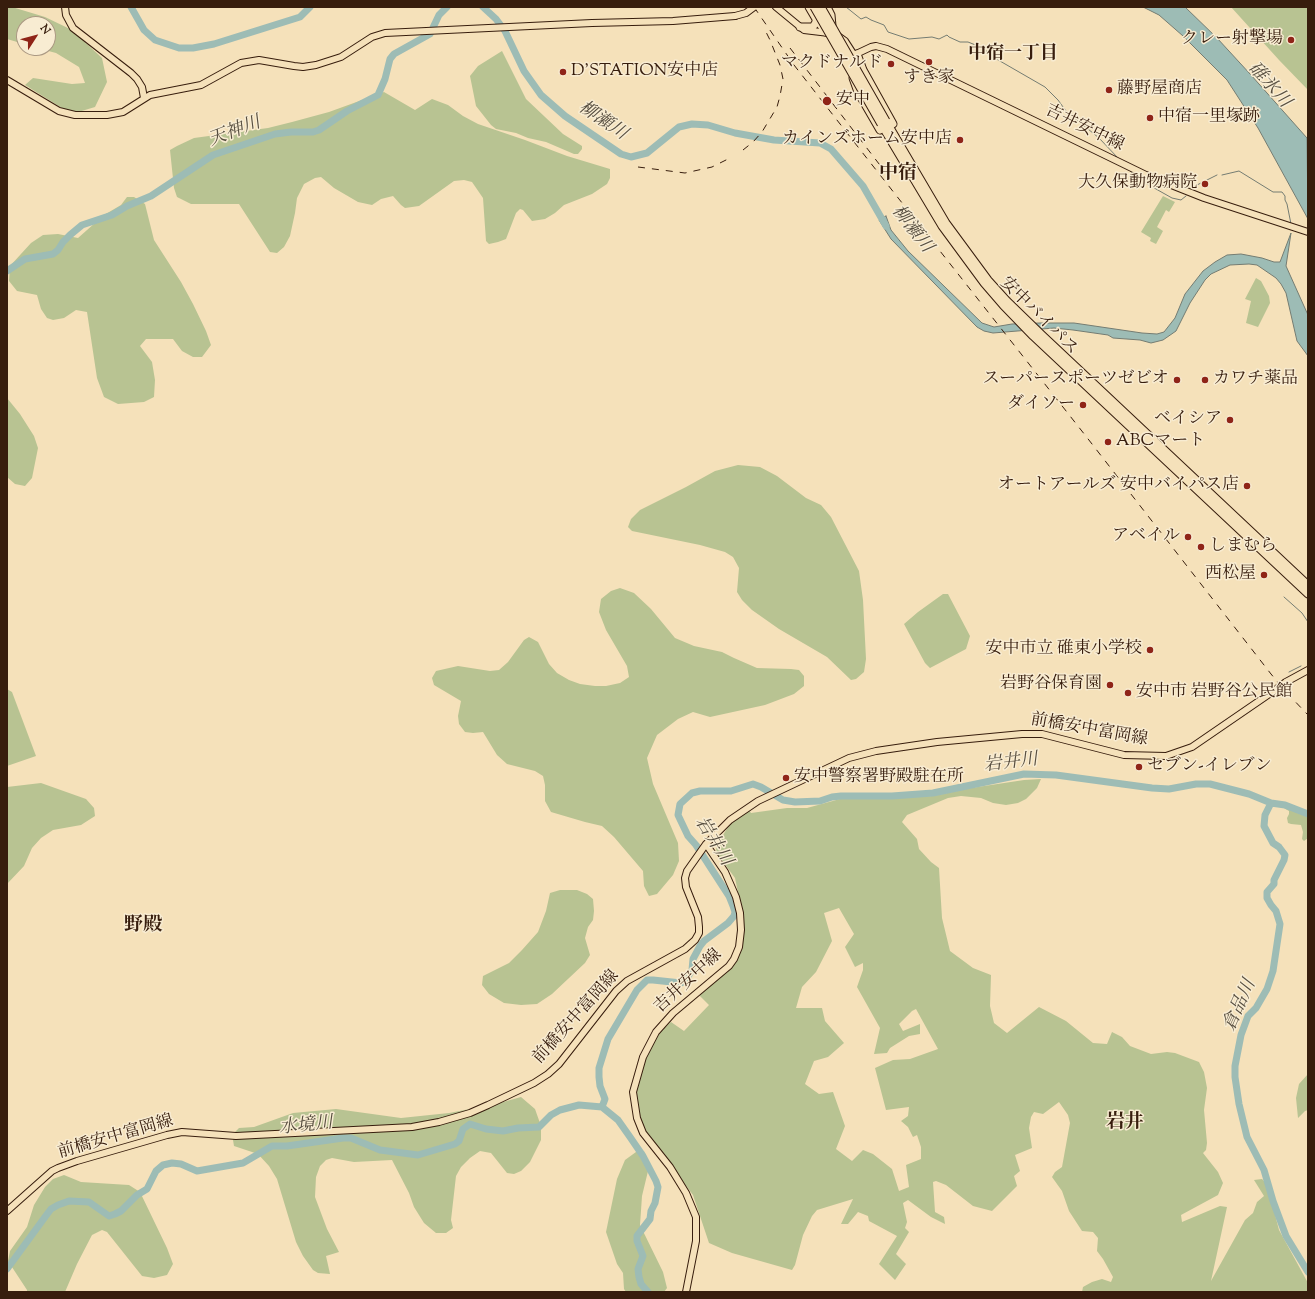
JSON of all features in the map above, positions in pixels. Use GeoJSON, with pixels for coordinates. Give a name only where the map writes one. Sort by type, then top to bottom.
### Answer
{"type":"FeatureCollection","features":[{"type":"Feature","properties":{"kind":"highway"},"geometry":{"type":"LineString","coordinates":[[809,7],[816,19],[830,32]]}},
{"type":"Feature","properties":{"kind":"highway","name":"安中バイパス"},"geometry":{"type":"LineString","coordinates":[[814,7],[883,122],[958,240],[988,280],[1024,321],[1034,336],[1308,594]]}},
{"type":"Feature","properties":{"kind":"highway","name":"安中バイパス"},"geometry":{"type":"LineString","coordinates":[[821,7],[883,122],[942,226],[984,283],[1024,321],[1042,335],[1308,585]]}},
{"type":"Feature","properties":{"kind":"highway"},"geometry":{"type":"LineString","coordinates":[[827,7],[831,15],[830,32]]}},
{"type":"Feature","properties":{"kind":"highway"},"geometry":{"type":"LineString","coordinates":[[800,28],[813,27],[816,19]]}},
{"type":"Feature","properties":{"kind":"highway"},"geometry":{"type":"LineString","coordinates":[[856,54],[875,92],[958,240]]}},
{"type":"Feature","properties":{"kind":"highway"},"geometry":{"type":"LineString","coordinates":[[856,54],[853,79],[863,100],[921,199],[942,226]]}},
{"type":"Feature","properties":{"kind":"highway"},"geometry":{"type":"LineString","coordinates":[[863,100],[875,92]]}},
{"type":"Feature","properties":{"kind":"main road"},"geometry":{"type":"LineString","coordinates":[[65,7],[66,15],[73,28],[128,70],[137,79],[142,87],[144,98]]}},
{"type":"Feature","properties":{"kind":"main road"},"geometry":{"type":"LineString","coordinates":[[7,80],[59,111],[75,115],[107,115],[130,108],[144,98],[156,93],[201,85],[241,63],[259,60],[303,67],[316,65],[348,54],[369,39],[376,36],[397,32],[592,23],[673,21],[735,16],[746,13],[754,7]]}},
{"type":"Feature","properties":{"kind":"main road"},"geometry":{"type":"LineString","coordinates":[[776,7],[800,28],[810,31],[841,33],[847,37],[856,54]]}},
{"type":"Feature","properties":{"kind":"main road","name":"吉井安中線"},"geometry":{"type":"LineString","coordinates":[[856,54],[876,46],[886,49],[1146,175],[1204,198],[1308,232]]}},
{"type":"Feature","properties":{"kind":"main road","name":"前橋安中富岡線"},"geometry":{"type":"LineString","coordinates":[[7,1211],[58,1168],[167,1135],[182,1132],[236,1136],[412,1127],[470,1113],[534,1083],[548,1074],[559,1064],[616,991],[627,981],[685,949],[695,940],[699,927],[698,917],[686,887],[685,878],[687,871],[705,846],[730,820],[778,791],[848,758],[870,752],[937,742],[1022,734],[1042,734],[1124,755],[1166,756],[1192,747],[1286,682],[1308,670]]}},
{"type":"Feature","properties":{"kind":"main road","name":"吉井安中線"},"geometry":{"type":"LineString","coordinates":[[686,1292],[696,1241],[696,1217],[686,1193],[670,1167],[643,1133],[637,1118],[633,1092],[643,1057],[656,1032],[673,1013],[729,966],[739,947],[741,930],[740,913],[736,897],[726,872],[705,846]]}},
{"type":"Feature","properties":{"kind":"green space"},"geometry":{"type":"Polygon","coordinates":[[[7,7],[12,7],[42,16],[16,16],[16,42],[7,39],[7,7]]]}},
{"type":"Feature","properties":{"kind":"green space","name":"クレー射撃場"},"geometry":{"type":"Polygon","coordinates":[[[1231,7],[1308,7],[1308,90],[1279,60],[1231,7]]]}},
{"type":"Feature","properties":{"kind":"green space"},"geometry":{"type":"Polygon","coordinates":[[[56,22],[72,30],[102,58],[107,82],[95,107],[75,113],[65,110],[25,85],[33,78],[72,84],[85,83],[79,67],[56,53],[56,22]]]}},
{"type":"Feature","properties":{"kind":"green space"},"geometry":{"type":"Polygon","coordinates":[[[502,51],[526,99],[563,134],[582,146],[582,149],[578,154],[574,154],[546,142],[496,129],[476,106],[470,76],[478,66],[502,51]]]}},
{"type":"Feature","properties":{"kind":"green space"},"geometry":{"type":"Polygon","coordinates":[[[384,92],[415,110],[432,99],[448,105],[463,116],[478,124],[567,156],[610,169],[610,178],[607,184],[592,194],[564,205],[545,219],[532,221],[523,210],[520,209],[516,213],[506,239],[489,244],[486,241],[483,198],[472,182],[464,180],[454,181],[419,206],[405,208],[393,196],[381,199],[372,205],[358,202],[334,188],[321,177],[315,178],[304,184],[297,198],[290,236],[284,247],[277,253],[270,252],[239,204],[191,204],[177,197],[174,188],[170,150],[177,146],[194,138],[268,128],[292,122],[329,112],[384,92]]]}},
{"type":"Feature","properties":{"kind":"green space"},"geometry":{"type":"Polygon","coordinates":[[[1163,196],[1175,202],[1169,212],[1166,210],[1157,227],[1163,231],[1156,244],[1150,241],[1151,238],[1141,232],[1163,196]]]}},
{"type":"Feature","properties":{"kind":"green space"},"geometry":{"type":"Polygon","coordinates":[[[127,197],[134,197],[145,204],[154,240],[181,282],[193,304],[211,345],[202,357],[193,357],[182,351],[173,339],[146,339],[140,346],[152,362],[155,380],[154,397],[144,402],[118,404],[104,397],[97,378],[87,312],[76,310],[64,318],[53,320],[47,318],[41,309],[37,295],[17,291],[9,281],[10,266],[31,243],[43,235],[58,234],[78,238],[104,215],[121,205],[127,197]]]}},
{"type":"Feature","properties":{"kind":"green space"},"geometry":{"type":"Polygon","coordinates":[[[1256,278],[1261,281],[1269,296],[1270,303],[1258,327],[1246,323],[1251,301],[1245,299],[1256,278]]]}},
{"type":"Feature","properties":{"kind":"green space"},"geometry":{"type":"Polygon","coordinates":[[[7,398],[20,414],[34,436],[38,448],[32,478],[25,486],[15,484],[7,477],[7,398]]]}},
{"type":"Feature","properties":{"kind":"green space"},"geometry":{"type":"Polygon","coordinates":[[[738,465],[760,467],[777,476],[806,498],[821,505],[831,517],[859,571],[863,600],[866,659],[864,672],[856,679],[851,680],[827,657],[779,629],[752,610],[742,600],[737,592],[739,568],[733,557],[725,552],[700,545],[632,531],[628,527],[631,519],[640,510],[715,471],[738,465]]]}},
{"type":"Feature","properties":{"kind":"green space"},"geometry":{"type":"Polygon","coordinates":[[[620,588],[634,593],[651,609],[675,638],[694,646],[722,652],[757,668],[799,670],[804,676],[804,686],[794,694],[765,705],[710,717],[693,712],[678,719],[657,735],[647,758],[653,784],[678,843],[679,861],[673,875],[657,894],[649,896],[644,886],[643,871],[614,837],[602,826],[551,812],[545,801],[545,785],[543,776],[535,771],[507,764],[497,755],[483,732],[465,732],[459,724],[458,716],[461,701],[434,685],[432,678],[436,671],[458,666],[490,671],[499,670],[508,662],[524,640],[529,637],[538,642],[549,664],[557,673],[569,680],[580,684],[595,686],[606,686],[620,683],[629,677],[627,666],[606,630],[599,612],[601,599],[611,591],[620,588]]]}},
{"type":"Feature","properties":{"kind":"green space"},"geometry":{"type":"Polygon","coordinates":[[[943,594],[948,594],[970,636],[966,649],[930,668],[925,663],[904,624],[943,594]]]}},
{"type":"Feature","properties":{"kind":"green space"},"geometry":{"type":"Polygon","coordinates":[[[7,689],[12,692],[36,756],[7,766],[7,689]]]}},
{"type":"Feature","properties":{"kind":"green space"},"geometry":{"type":"Polygon","coordinates":[[[1041,779],[1037,788],[1026,799],[1018,803],[1006,805],[993,803],[981,798],[961,796],[948,798],[907,815],[902,822],[917,839],[919,849],[939,868],[942,918],[950,951],[973,968],[991,975],[990,1006],[994,1023],[1007,1033],[1039,1007],[1066,1021],[1093,1043],[1107,1044],[1112,1032],[1122,1037],[1130,1046],[1151,1054],[1167,1052],[1175,1053],[1199,1062],[1204,1072],[1207,1088],[1204,1110],[1207,1143],[1206,1150],[1203,1153],[1218,1172],[1223,1183],[1218,1195],[1181,1215],[1182,1222],[1220,1206],[1227,1207],[1211,1281],[1245,1220],[1253,1213],[1257,1202],[1264,1196],[1254,1180],[1262,1179],[1267,1184],[1279,1230],[1308,1283],[1308,1292],[1082,1292],[1083,1287],[1092,1282],[1102,1279],[1111,1282],[1113,1277],[1097,1251],[1098,1238],[1093,1232],[1082,1231],[1069,1211],[1062,1191],[1052,1177],[1055,1172],[1062,1167],[1070,1123],[1068,1115],[1059,1102],[1043,1114],[1034,1112],[1031,1117],[1029,1128],[1032,1148],[1015,1155],[1020,1171],[1014,1176],[1017,1186],[992,1211],[973,1206],[946,1185],[936,1181],[933,1182],[935,1212],[944,1217],[945,1224],[931,1217],[908,1200],[903,1203],[907,1222],[905,1228],[909,1232],[896,1254],[906,1264],[895,1280],[879,1264],[897,1236],[869,1221],[868,1216],[858,1212],[848,1224],[841,1224],[853,1199],[817,1210],[812,1216],[803,1235],[795,1265],[792,1270],[732,1253],[709,1243],[693,1195],[645,1132],[639,1117],[635,1092],[644,1059],[657,1034],[671,1022],[684,1031],[709,1005],[699,995],[729,970],[736,961],[742,948],[743,930],[735,878],[718,855],[716,849],[731,822],[749,810],[751,813],[787,808],[807,808],[840,799],[933,796],[971,788],[1041,779]],[[839,908],[824,913],[832,941],[816,972],[802,987],[796,1008],[822,1008],[825,1021],[844,1043],[828,1057],[814,1061],[805,1084],[819,1094],[833,1092],[845,1126],[836,1149],[852,1161],[863,1150],[873,1154],[892,1169],[899,1191],[909,1187],[906,1165],[921,1159],[921,1147],[917,1135],[913,1137],[908,1127],[901,1121],[908,1116],[909,1107],[886,1110],[875,1068],[893,1060],[910,1059],[938,1049],[916,1009],[899,1024],[903,1031],[920,1024],[920,1034],[909,1036],[890,1048],[887,1053],[874,1054],[880,1028],[857,987],[863,970],[863,963],[855,967],[845,947],[854,934],[839,908]]]}},
{"type":"Feature","properties":{"kind":"green space"},"geometry":{"type":"Polygon","coordinates":[[[41,783],[86,799],[94,808],[95,816],[81,825],[53,830],[41,838],[32,848],[24,866],[7,884],[7,787],[41,783]]]}},
{"type":"Feature","properties":{"kind":"green space"},"geometry":{"type":"Polygon","coordinates":[[[1282,807],[1290,808],[1308,816],[1308,838],[1304,841],[1302,839],[1303,832],[1301,825],[1288,823],[1287,818],[1289,811],[1282,807]]]}},
{"type":"Feature","properties":{"kind":"green space"},"geometry":{"type":"Polygon","coordinates":[[[560,890],[577,890],[587,894],[593,899],[593,920],[588,927],[585,938],[590,955],[585,963],[552,994],[537,1004],[521,1005],[504,1003],[489,994],[482,985],[483,976],[509,963],[522,950],[538,932],[546,911],[550,893],[560,890]]]}},
{"type":"Feature","properties":{"kind":"green space"},"geometry":{"type":"Polygon","coordinates":[[[1308,1074],[1308,1110],[1298,1118],[1296,1098],[1299,1084],[1308,1074]]]}},
{"type":"Feature","properties":{"kind":"green space"},"geometry":{"type":"Polygon","coordinates":[[[521,1097],[535,1109],[541,1126],[541,1140],[530,1162],[521,1171],[514,1174],[507,1173],[491,1153],[480,1151],[470,1158],[461,1167],[456,1176],[451,1220],[453,1228],[446,1233],[436,1233],[424,1223],[414,1207],[409,1193],[392,1160],[354,1162],[332,1158],[326,1160],[320,1166],[316,1177],[315,1197],[327,1229],[339,1252],[326,1256],[330,1274],[318,1273],[313,1270],[303,1256],[296,1242],[277,1179],[269,1166],[258,1154],[234,1146],[233,1140],[233,1134],[239,1128],[254,1127],[293,1113],[336,1109],[401,1118],[449,1113],[496,1104],[521,1097]]]}},
{"type":"Feature","properties":{"kind":"green space"},"geometry":{"type":"Polygon","coordinates":[[[644,1151],[649,1167],[642,1196],[640,1225],[663,1272],[667,1288],[664,1292],[626,1292],[624,1289],[623,1273],[617,1264],[606,1232],[617,1179],[625,1160],[636,1152],[644,1151]]]}},
{"type":"Feature","properties":{"kind":"green space"},"geometry":{"type":"Polygon","coordinates":[[[64,1175],[81,1182],[129,1185],[140,1192],[167,1248],[173,1264],[167,1275],[154,1278],[142,1276],[107,1232],[102,1230],[92,1235],[65,1292],[27,1292],[8,1261],[10,1251],[27,1227],[34,1205],[45,1187],[53,1179],[64,1175]]]}},
{"type":"Feature","properties":{"kind":"water"},"geometry":{"type":"Polygon","coordinates":[[[1143,7],[1185,7],[1217,38],[1307,138],[1308,219],[1258,128],[1227,80],[1183,36],[1159,15],[1143,7]]]}},
{"type":"Feature","properties":{"kind":"water"},"geometry":{"type":"Polygon","coordinates":[[[886,216],[891,230],[908,251],[982,323],[994,327],[1012,324],[1074,323],[1157,334],[1164,332],[1175,318],[1185,294],[1203,271],[1227,255],[1241,254],[1274,262],[1280,262],[1291,233],[1286,266],[1308,315],[1308,356],[1297,341],[1286,293],[1281,284],[1276,278],[1257,265],[1249,264],[1230,265],[1211,274],[1205,280],[1190,303],[1176,331],[1163,340],[1151,343],[1140,340],[1113,338],[1108,335],[1054,328],[993,333],[984,331],[977,327],[891,239],[879,220],[886,216]]]}},
{"type":"Feature","properties":{"kind":"waterway","name":"柳瀬川"},"geometry":{"type":"LineString","coordinates":[[131,7],[144,30],[155,40],[179,48],[193,48],[214,44],[300,17],[310,7]]}},
{"type":"Feature","properties":{"kind":"waterway","name":"天神川"},"geometry":{"type":"LineString","coordinates":[[7,271],[25,259],[53,254],[58,250],[63,242],[82,225],[112,215],[127,206],[151,196],[213,155],[275,134],[313,132],[319,130],[347,111],[378,95],[385,79],[390,59],[394,54],[430,34],[439,15],[447,7]]}},
{"type":"Feature","properties":{"kind":"waterway","name":"柳瀬川"},"geometry":{"type":"LineString","coordinates":[[483,7],[496,19],[505,31],[524,71],[541,95],[565,116],[621,154],[631,157],[647,153],[679,127],[692,124],[708,125],[735,133],[774,140],[820,143],[831,149],[863,186],[886,226]]}},
{"type":"Feature","properties":{"kind":"waterway"},"geometry":{"type":"LineString","coordinates":[[846,7],[861,19],[866,17],[884,25],[888,32],[909,39],[932,37],[939,39],[947,35],[960,42],[968,42],[983,48],[993,57],[1045,87],[1058,100],[1066,111],[1099,138],[1118,158]]}},
{"type":"Feature","properties":{"kind":"waterway"},"geometry":{"type":"LineString","coordinates":[[1130,171],[1140,180],[1172,198],[1181,200],[1186,196]]}},
{"type":"Feature","properties":{"kind":"waterway"},"geometry":{"type":"LineString","coordinates":[[1222,175],[1239,171],[1273,192],[1282,192],[1285,196],[1291,224]]}},
{"type":"Feature","properties":{"kind":"waterway"},"geometry":{"type":"LineString","coordinates":[[1191,188],[1217,175]]}},
{"type":"Feature","properties":{"kind":"waterway"},"geometry":{"type":"LineString","coordinates":[[1284,597],[1302,613],[1308,622]]}},
{"type":"Feature","properties":{"kind":"waterway"},"geometry":{"type":"LineString","coordinates":[[1289,672],[1301,666]]}},
{"type":"Feature","properties":{"kind":"waterway","name":"岩井川"},"geometry":{"type":"LineString","coordinates":[[602,1107],[605,1099],[600,1086],[599,1068],[608,1039],[637,990],[647,980],[681,983],[686,980],[692,970],[693,959],[700,946],[704,941],[728,923],[734,916],[735,912],[729,896],[696,845],[688,836],[678,815],[680,804],[692,793],[700,791],[731,791],[753,784],[783,800],[795,802],[820,801],[841,796],[892,796],[933,793],[1024,774],[1056,775],[1169,789],[1196,784],[1210,784],[1249,794],[1271,803],[1285,805],[1308,814]]}},
{"type":"Feature","properties":{"kind":"waterway","name":"倉品川"},"geometry":{"type":"LineString","coordinates":[[1271,803],[1265,815],[1264,826],[1273,843],[1279,847],[1285,855],[1274,880],[1274,884],[1267,892],[1267,898],[1276,911],[1280,924],[1273,971],[1267,989],[1256,1008],[1248,1016],[1241,1035],[1235,1066],[1235,1077],[1239,1104],[1247,1137],[1264,1170],[1273,1201],[1286,1236],[1308,1272]]}},
{"type":"Feature","properties":{"kind":"waterway","name":"水境川"},"geometry":{"type":"LineString","coordinates":[[7,1269],[51,1209],[69,1201],[89,1202],[109,1216],[115,1214],[121,1211],[137,1195],[147,1189],[156,1171],[163,1165],[172,1163],[181,1164],[197,1171],[243,1163],[272,1146],[287,1146],[343,1138],[351,1138],[380,1150],[418,1155],[455,1144],[459,1141],[463,1129],[470,1124],[486,1129],[503,1131],[518,1128],[539,1127],[551,1115],[560,1110],[579,1105],[602,1107]]}},
{"type":"Feature","properties":{"kind":"waterway","name":"岩井川"},"geometry":{"type":"LineString","coordinates":[[602,1107],[618,1120],[630,1137],[643,1156],[658,1187],[650,1219],[637,1236],[637,1241],[643,1256],[638,1269],[639,1277],[641,1284],[648,1292]]}},
{"type":"Feature","properties":{"kind":"railway"},"geometry":{"type":"LineString","coordinates":[[754,7],[794,65],[858,147],[1271,674],[1308,715]]}},
{"type":"Feature","properties":{"kind":"railway"},"geometry":{"type":"LineString","coordinates":[[743,150],[762,132],[777,107],[780,96],[783,79],[780,65],[765,30]]}},
{"type":"Feature","properties":{"kind":"railway"},"geometry":{"type":"LineString","coordinates":[[790,48],[886,173]]}},
{"type":"Feature","properties":{"kind":"railway"},"geometry":{"type":"LineString","coordinates":[[638,167],[685,173],[712,167],[730,158]]}},
{"type":"Feature","properties":{"kind":"place","name":"クレー射撃場"},"geometry":{"type":"Point","coordinates":[1291,40]}},
{"type":"Feature","properties":{"kind":"place","name":"すき家"},"geometry":{"type":"Point","coordinates":[929,62]}},
{"type":"Feature","properties":{"kind":"place","name":"マクドナルド"},"geometry":{"type":"Point","coordinates":[891,64]}},
{"type":"Feature","properties":{"kind":"place","name":"D'STATION安中店"},"geometry":{"type":"Point","coordinates":[563,72]}},
{"type":"Feature","properties":{"kind":"place","name":"藤野屋商店"},"geometry":{"type":"Point","coordinates":[1109,90]}},
{"type":"Feature","properties":{"kind":"place","name":"安中"},"geometry":{"type":"Point","coordinates":[827,101]}},
{"type":"Feature","properties":{"kind":"place","name":"中宿一里塚跡"},"geometry":{"type":"Point","coordinates":[1150,118]}},
{"type":"Feature","properties":{"kind":"place","name":"カインズホーム安中店"},"geometry":{"type":"Point","coordinates":[960,140]}},
{"type":"Feature","properties":{"kind":"place","name":"大久保動物病院"},"geometry":{"type":"Point","coordinates":[1205,184]}},
{"type":"Feature","properties":{"kind":"place","name":"スーパースポーツゼビオ"},"geometry":{"type":"Point","coordinates":[1177,380]}},
{"type":"Feature","properties":{"kind":"place","name":"カワチ薬品"},"geometry":{"type":"Point","coordinates":[1205,380]}},
{"type":"Feature","properties":{"kind":"place","name":"ダイソー"},"geometry":{"type":"Point","coordinates":[1083,405]}},
{"type":"Feature","properties":{"kind":"place","name":"ベイシア"},"geometry":{"type":"Point","coordinates":[1230,420]}},
{"type":"Feature","properties":{"kind":"place","name":"ABCマート"},"geometry":{"type":"Point","coordinates":[1108,442]}},
{"type":"Feature","properties":{"kind":"place","name":"オートアールズ 安中バイパス店"},"geometry":{"type":"Point","coordinates":[1247,486]}},
{"type":"Feature","properties":{"kind":"place","name":"アベイル"},"geometry":{"type":"Point","coordinates":[1188,537]}},
{"type":"Feature","properties":{"kind":"place","name":"しまむら"},"geometry":{"type":"Point","coordinates":[1201,547]}},
{"type":"Feature","properties":{"kind":"place","name":"西松屋"},"geometry":{"type":"Point","coordinates":[1264,575]}},
{"type":"Feature","properties":{"kind":"place","name":"安中市立 碓東小学校"},"geometry":{"type":"Point","coordinates":[1150,650]}},
{"type":"Feature","properties":{"kind":"place","name":"岩野谷保育園"},"geometry":{"type":"Point","coordinates":[1110,685]}},
{"type":"Feature","properties":{"kind":"place","name":"安中市 岩野谷公民館"},"geometry":{"type":"Point","coordinates":[1128,693]}},
{"type":"Feature","properties":{"kind":"place","name":"セブン-イレブン"},"geometry":{"type":"Point","coordinates":[1139,767]}},
{"type":"Feature","properties":{"kind":"place","name":"安中警察署野殿駐在所"},"geometry":{"type":"Point","coordinates":[786,778]}},
{"type":"Feature","properties":{"kind":"district","name":"中宿一丁目"},"geometry":{"type":"Point","coordinates":[1013,55]}},
{"type":"Feature","properties":{"kind":"district","name":"中宿"},"geometry":{"type":"Point","coordinates":[898,175]}},
{"type":"Feature","properties":{"kind":"district","name":"野殿"},"geometry":{"type":"Point","coordinates":[143,927]}},
{"type":"Feature","properties":{"kind":"district","name":"岩井"},"geometry":{"type":"Point","coordinates":[1125,1124]}},
{"type":"Feature","properties":{"kind":"water label","name":"碓氷川"},"geometry":{"type":"Point","coordinates":[1268,86]}}]}
